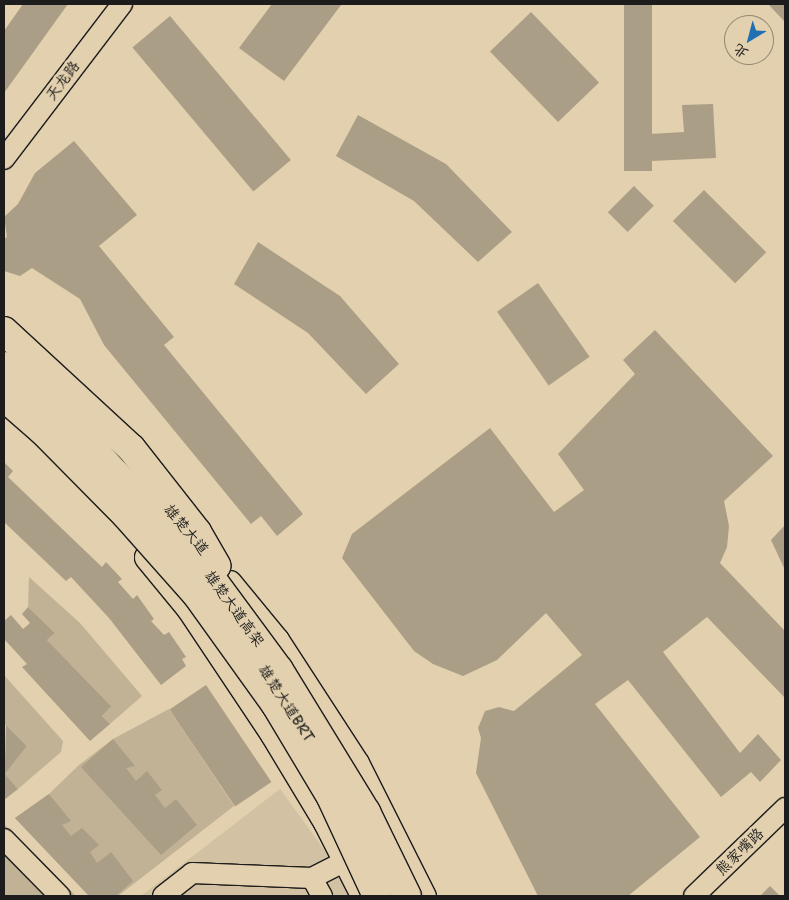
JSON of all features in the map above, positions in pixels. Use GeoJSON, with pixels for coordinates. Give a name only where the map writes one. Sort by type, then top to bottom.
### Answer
{"type":"FeatureCollection","features":[{"type":"Feature","properties":{"kind":"highway"},"geometry":{"type":"LineString","coordinates":[[4,331],[131,448],[197,532],[278,670]]}},
{"type":"Feature","properties":{"kind":"highway","name":"雄楚大道高架"},"geometry":{"type":"LineString","coordinates":[[4,366],[62,416],[206,571],[278,670],[366,812],[407,896]]}},
{"type":"Feature","properties":{"kind":"highway","name":"雄楚大道高架"},"geometry":{"type":"LineString","coordinates":[[4,397],[43,431],[126,515],[198,596],[281,714],[331,798],[367,894]]}},
{"type":"Feature","properties":{"kind":"main road","name":"雄楚大道"},"geometry":{"type":"LineString","coordinates":[[4,348],[76,411],[154,492],[276,640],[356,763],[423,896]]}},
{"type":"Feature","properties":{"kind":"main road"},"geometry":{"type":"LineString","coordinates":[[4,411],[109,512],[189,608],[274,734],[367,894]]}},
{"type":"Feature","properties":{"kind":"main road"},"geometry":{"type":"LineString","coordinates":[[367,894],[356,872],[364,855],[372,851],[392,852],[409,867]]}},
{"type":"Feature","properties":{"kind":"street","name":"天龙路"},"geometry":{"type":"LineString","coordinates":[[4,159],[122,4]]}},
{"type":"Feature","properties":{"kind":"street","name":"雄楚大道BRT"},"geometry":{"type":"LineString","coordinates":[[4,382],[51,422],[143,517],[266,670],[342,793],[393,896]]}},
{"type":"Feature","properties":{"kind":"street","name":"熊家嘴路"},"geometry":{"type":"LineString","coordinates":[[694,896],[785,808]]}},
{"type":"Feature","properties":{"kind":"street"},"geometry":{"type":"LineString","coordinates":[[4,839],[60,896]]}},
{"type":"Feature","properties":{"kind":"street"},"geometry":{"type":"LineString","coordinates":[[163,896],[192,874],[312,878],[336,866]]}},
{"type":"Feature","properties":{"kind":"street"},"geometry":{"type":"LineString","coordinates":[[312,878],[322,896]]}},
{"type":"Feature","properties":{"kind":"shaded area"},"geometry":{"type":"Polygon","coordinates":[[[29,577],[80,623],[142,696],[110,724],[102,716],[110,705],[47,640],[55,633],[28,607],[29,577]]]}},
{"type":"Feature","properties":{"kind":"shaded area"},"geometry":{"type":"Polygon","coordinates":[[[4,675],[63,741],[61,752],[18,789],[5,774],[27,746],[6,725],[4,727],[4,675]]]}},
{"type":"Feature","properties":{"kind":"shaded area"},"geometry":{"type":"Polygon","coordinates":[[[169,709],[234,806],[118,896],[89,896],[15,818],[49,794],[79,765],[113,739],[169,709]]]}},
{"type":"Feature","properties":{"kind":"shaded area"},"geometry":{"type":"Polygon","coordinates":[[[280,789],[336,866],[348,896],[141,896],[280,789]]]}},
{"type":"Feature","properties":{"kind":"shaded area"},"geometry":{"type":"Polygon","coordinates":[[[4,824],[76,896],[4,896],[4,824]]]}},
{"type":"Feature","properties":{"kind":"building"},"geometry":{"type":"Polygon","coordinates":[[[23,4],[68,4],[4,93],[4,31],[23,4]]]}},
{"type":"Feature","properties":{"kind":"building"},"geometry":{"type":"Polygon","coordinates":[[[272,4],[341,5],[284,81],[239,48],[272,4]]]}},
{"type":"Feature","properties":{"kind":"building"},"geometry":{"type":"Polygon","coordinates":[[[624,4],[652,4],[652,171],[624,171],[624,4]]]}},
{"type":"Feature","properties":{"kind":"building"},"geometry":{"type":"Polygon","coordinates":[[[768,4],[785,4],[785,22],[768,4]]]}},
{"type":"Feature","properties":{"kind":"building"},"geometry":{"type":"Polygon","coordinates":[[[531,12],[599,82],[558,122],[490,52],[531,12]]]}},
{"type":"Feature","properties":{"kind":"building"},"geometry":{"type":"Polygon","coordinates":[[[170,16],[291,160],[253,192],[132,47],[170,16]]]}},
{"type":"Feature","properties":{"kind":"building"},"geometry":{"type":"Polygon","coordinates":[[[713,104],[716,158],[651,161],[650,134],[684,132],[682,105],[713,104]]]}},
{"type":"Feature","properties":{"kind":"building"},"geometry":{"type":"Polygon","coordinates":[[[358,115],[446,164],[512,232],[478,262],[414,201],[336,156],[358,115]]]}},
{"type":"Feature","properties":{"kind":"building"},"geometry":{"type":"Polygon","coordinates":[[[74,141],[137,215],[99,246],[174,337],[164,345],[303,514],[277,536],[261,516],[251,524],[104,345],[80,299],[32,268],[20,276],[4,271],[4,239],[7,237],[4,217],[18,204],[35,173],[74,141]]]}},
{"type":"Feature","properties":{"kind":"building"},"geometry":{"type":"Polygon","coordinates":[[[634,186],[654,206],[628,232],[608,212],[634,186]]]}},
{"type":"Feature","properties":{"kind":"building"},"geometry":{"type":"Polygon","coordinates":[[[704,190],[766,252],[735,283],[673,221],[704,190]]]}},
{"type":"Feature","properties":{"kind":"building"},"geometry":{"type":"Polygon","coordinates":[[[258,242],[340,296],[399,364],[366,394],[308,333],[234,284],[258,242]]]}},
{"type":"Feature","properties":{"kind":"building"},"geometry":{"type":"Polygon","coordinates":[[[538,283],[590,357],[549,385],[497,312],[538,283]]]}},
{"type":"Feature","properties":{"kind":"building"},"geometry":{"type":"Polygon","coordinates":[[[655,330],[773,456],[724,501],[729,526],[727,547],[720,563],[785,631],[785,698],[707,617],[663,652],[740,753],[758,734],[781,760],[760,782],[751,772],[721,797],[628,680],[595,704],[700,837],[628,896],[538,896],[476,773],[481,738],[478,728],[485,711],[499,707],[514,711],[582,655],[546,613],[497,660],[463,676],[433,664],[414,651],[342,558],[352,534],[490,428],[554,512],[584,490],[558,454],[635,374],[623,360],[655,330]]]}},
{"type":"Feature","properties":{"kind":"building"},"geometry":{"type":"Polygon","coordinates":[[[4,462],[13,471],[8,477],[102,567],[106,562],[122,579],[118,582],[133,599],[137,595],[154,619],[151,621],[164,635],[169,632],[186,657],[182,659],[186,666],[161,685],[109,618],[71,577],[66,581],[4,522],[4,462]]]}},
{"type":"Feature","properties":{"kind":"building"},"geometry":{"type":"Polygon","coordinates":[[[785,525],[785,570],[771,540],[785,525]]]}},
{"type":"Feature","properties":{"kind":"building"},"geometry":{"type":"Polygon","coordinates":[[[28,607],[55,633],[47,640],[111,706],[102,716],[110,724],[90,741],[22,667],[27,664],[4,639],[4,621],[11,615],[23,629],[30,623],[22,614],[28,607]]]}},
{"type":"Feature","properties":{"kind":"building"},"geometry":{"type":"Polygon","coordinates":[[[206,685],[271,782],[235,807],[170,710],[206,685]]]}},
{"type":"Feature","properties":{"kind":"building"},"geometry":{"type":"Polygon","coordinates":[[[6,725],[27,746],[5,774],[18,789],[4,800],[6,725]]]}},
{"type":"Feature","properties":{"kind":"building"},"geometry":{"type":"Polygon","coordinates":[[[113,739],[135,766],[126,768],[136,781],[147,771],[162,790],[155,795],[165,808],[176,799],[197,825],[161,855],[81,767],[113,739]]]}},
{"type":"Feature","properties":{"kind":"building"},"geometry":{"type":"Polygon","coordinates":[[[49,794],[71,821],[62,825],[71,836],[82,828],[99,845],[90,852],[97,863],[111,852],[133,881],[116,896],[89,896],[15,818],[49,794]]]}},
{"type":"Feature","properties":{"kind":"building"},"geometry":{"type":"Polygon","coordinates":[[[770,886],[780,896],[760,896],[770,886]]]}}]}
